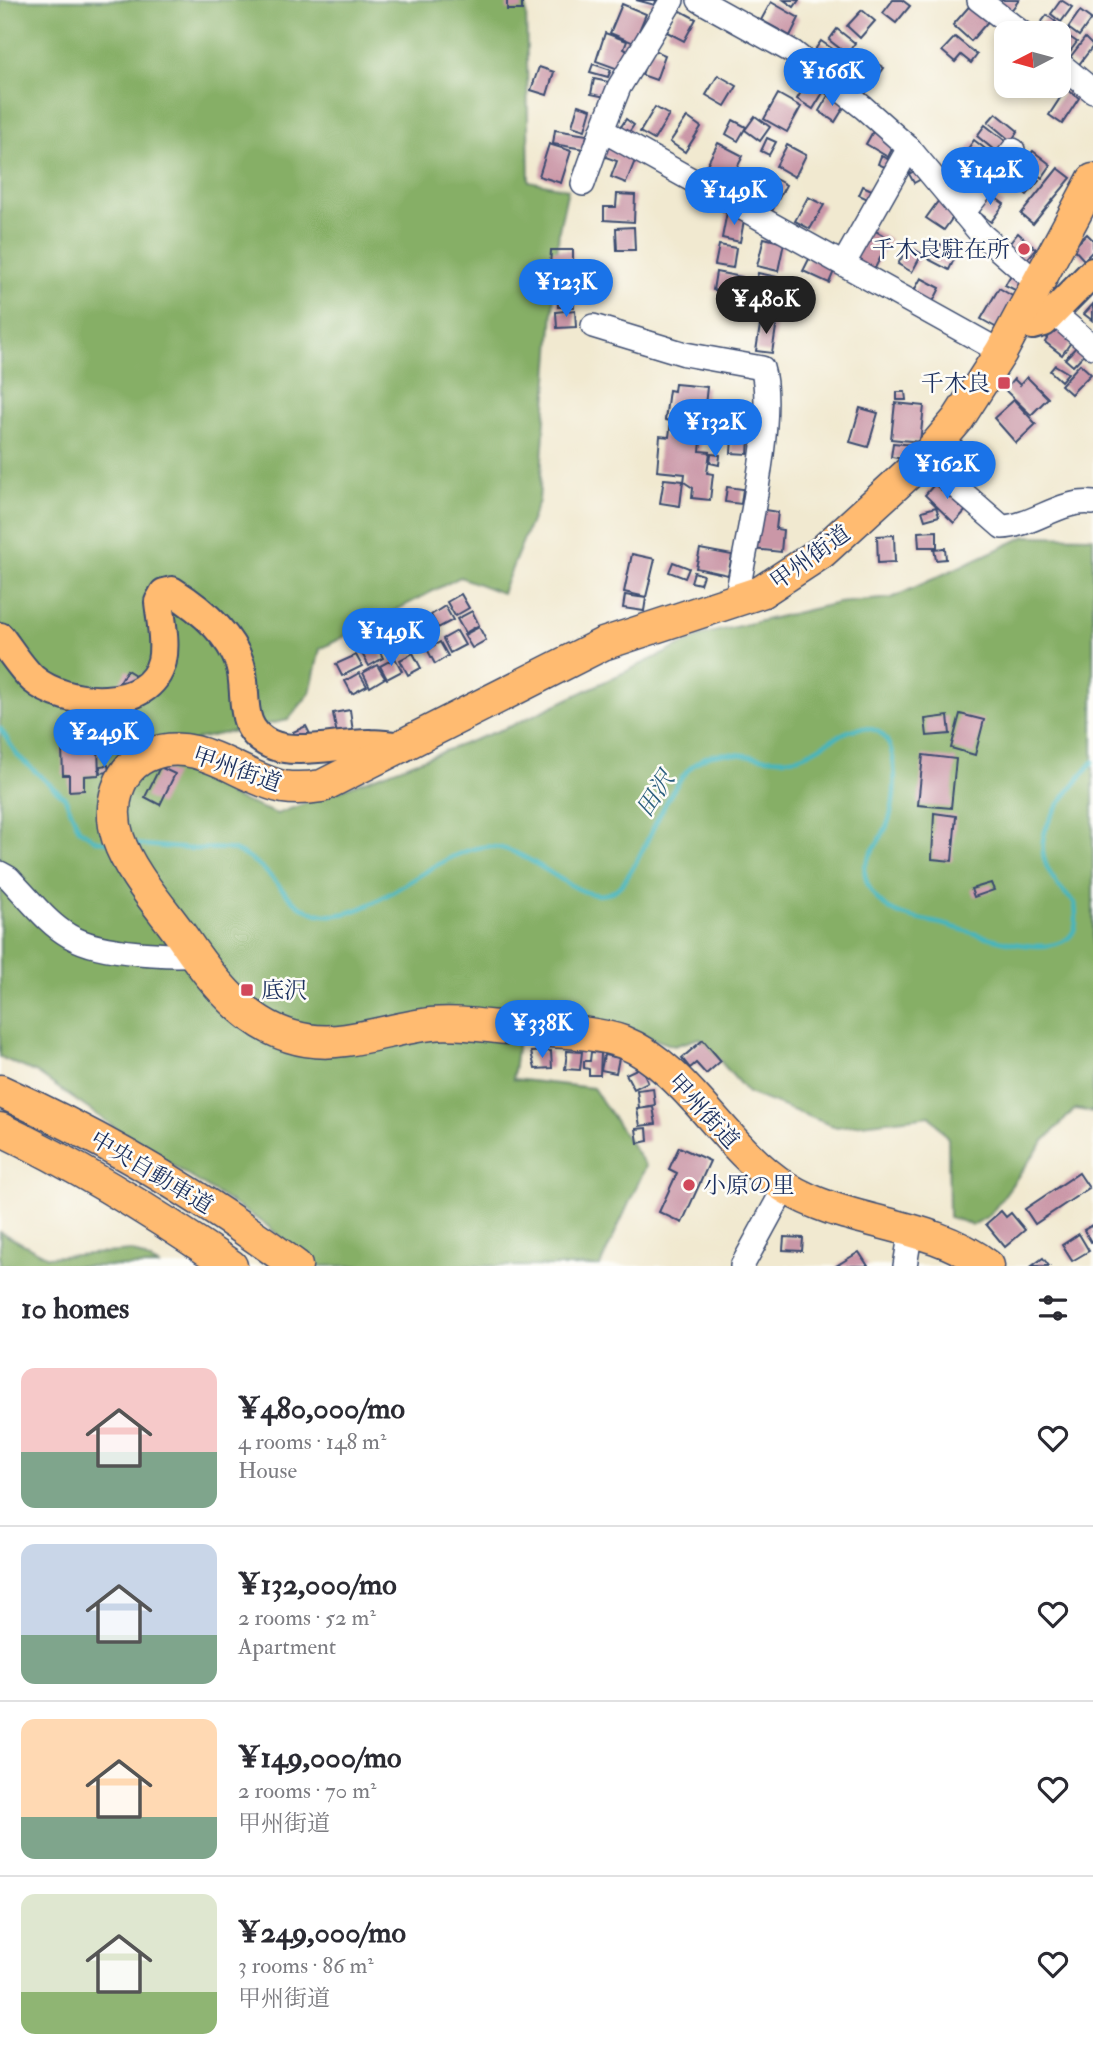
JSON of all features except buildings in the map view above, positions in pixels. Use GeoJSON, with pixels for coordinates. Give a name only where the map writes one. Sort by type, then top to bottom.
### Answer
{"type":"FeatureCollection","features":[{"type":"Feature","properties":{"kind":"highway","name":"甲州街道"},"geometry":{"type":"LineString","coordinates":[[988,1266],[950,1242],[815,1202],[785,1187],[740,1150],[666,1069],[647,1054],[621,1041],[576,1032],[455,1023],[432,1024],[345,1041],[303,1041],[262,1025],[237,1008],[190,949],[123,852],[113,808],[120,783],[135,764],[154,753],[193,751],[268,783],[304,788],[322,786],[343,778],[603,644],[736,602],[768,589],[798,571],[857,523],[924,459],[958,419],[1018,322],[1093,180]]}},
{"type":"Feature","properties":{"kind":"highway","name":"中央自動車道"},"geometry":{"type":"LineString","coordinates":[[0,1091],[56,1116],[133,1159],[261,1240],[296,1266]]}},
{"type":"Feature","properties":{"kind":"highway","name":"中央自動車道"},"geometry":{"type":"LineString","coordinates":[[0,1129],[46,1151],[153,1212],[231,1266]]}},
{"type":"Feature","properties":{"kind":"main road"},"geometry":{"type":"LineString","coordinates":[[1018,322],[1033,326],[1044,323],[1093,272]]}},
{"type":"Feature","properties":{"kind":"main road"},"geometry":{"type":"LineString","coordinates":[[0,637],[33,679],[54,692],[82,699],[124,697],[148,684],[162,661],[159,601],[164,593],[172,591],[209,618],[231,646],[240,665],[247,722],[256,735],[271,745],[288,748],[370,744],[403,747]]}},
{"type":"Feature","properties":{"kind":"street"},"geometry":{"type":"LineString","coordinates":[[583,184],[619,87],[672,0]]}},
{"type":"Feature","properties":{"kind":"street"},"geometry":{"type":"LineString","coordinates":[[699,0],[793,52],[864,108],[909,148],[981,234],[1037,283]]}},
{"type":"Feature","properties":{"kind":"street"},"geometry":{"type":"LineString","coordinates":[[979,0],[1006,21]]}},
{"type":"Feature","properties":{"kind":"street"},"geometry":{"type":"LineString","coordinates":[[1071,73],[1093,91]]}},
{"type":"Feature","properties":{"kind":"street"},"geometry":{"type":"LineString","coordinates":[[602,131],[844,262],[1001,352]]}},
{"type":"Feature","properties":{"kind":"street"},"geometry":{"type":"LineString","coordinates":[[844,262],[909,148]]}},
{"type":"Feature","properties":{"kind":"street"},"geometry":{"type":"LineString","coordinates":[[963,213],[1013,150]]}},
{"type":"Feature","properties":{"kind":"street"},"geometry":{"type":"LineString","coordinates":[[1055,314],[1093,347]]}},
{"type":"Feature","properties":{"kind":"street"},"geometry":{"type":"LineString","coordinates":[[593,326],[685,355],[762,368],[768,386],[761,453],[736,602]]}},
{"type":"Feature","properties":{"kind":"street"},"geometry":{"type":"LineString","coordinates":[[924,459],[1002,527],[1022,523],[1071,503],[1093,503]]}},
{"type":"Feature","properties":{"kind":"street"},"geometry":{"type":"LineString","coordinates":[[0,873],[9,878],[55,928],[77,943],[169,956],[190,949]]}},
{"type":"Feature","properties":{"kind":"street"},"geometry":{"type":"LineString","coordinates":[[742,1266],[785,1187]]}},
{"type":"Feature","properties":{"kind":"street"},"geometry":{"type":"LineString","coordinates":[[905,1266],[911,1229]]}},
{"type":"Feature","properties":{"kind":"green space"},"geometry":{"type":"Polygon","coordinates":[[[0,0],[526,0],[529,181],[568,189],[559,230],[539,501],[502,593],[460,577],[320,649],[310,693],[288,720],[197,739],[198,764],[230,796],[277,814],[511,726],[705,634],[838,603],[892,598],[1026,536],[1093,537],[1093,1112],[1075,1109],[1043,1142],[990,1215],[973,1225],[949,1217],[948,1138],[930,1116],[836,1127],[748,1093],[700,1038],[674,1046],[619,1027],[521,1017],[513,1079],[593,1088],[646,1166],[600,1266],[316,1266],[265,1224],[137,1143],[37,1073],[0,1057],[0,0]]]}},
{"type":"Feature","properties":{"kind":"green space"},"geometry":{"type":"Polygon","coordinates":[[[0,1232],[48,1257],[132,1251],[160,1266],[0,1266],[0,1232]]]}},
{"type":"Feature","properties":{"kind":"waterway","name":"田沢"},"geometry":{"type":"LineString","coordinates":[[0,728],[17,755],[65,798],[79,829],[97,841],[109,842]]}},
{"type":"Feature","properties":{"kind":"waterway","name":"田沢"},"geometry":{"type":"LineString","coordinates":[[135,844],[236,851],[263,869],[297,904],[315,913],[334,915],[355,911],[441,863],[482,847],[517,853],[583,891],[598,895],[612,892],[623,883],[675,787],[688,770],[702,759],[723,753],[773,759],[798,757],[846,732],[867,728],[877,731],[885,738],[890,747],[894,774],[891,814],[865,867],[866,880],[876,898],[886,907],[911,917],[1007,942],[1040,946],[1067,939],[1075,927],[1075,903],[1056,883],[1046,864],[1043,847],[1045,830],[1053,814],[1093,762]]}},
{"type":"Feature","properties":{"kind":"place","name":"千木良駐在所"},"geometry":{"type":"Point","coordinates":[1024,249]}},
{"type":"Feature","properties":{"kind":"place","name":"千木良"},"geometry":{"type":"Point","coordinates":[1004,383]}},
{"type":"Feature","properties":{"kind":"place","name":"底沢"},"geometry":{"type":"Point","coordinates":[247,990]}},
{"type":"Feature","properties":{"kind":"place","name":"小原の里"},"geometry":{"type":"Point","coordinates":[689,1185]}}]}
